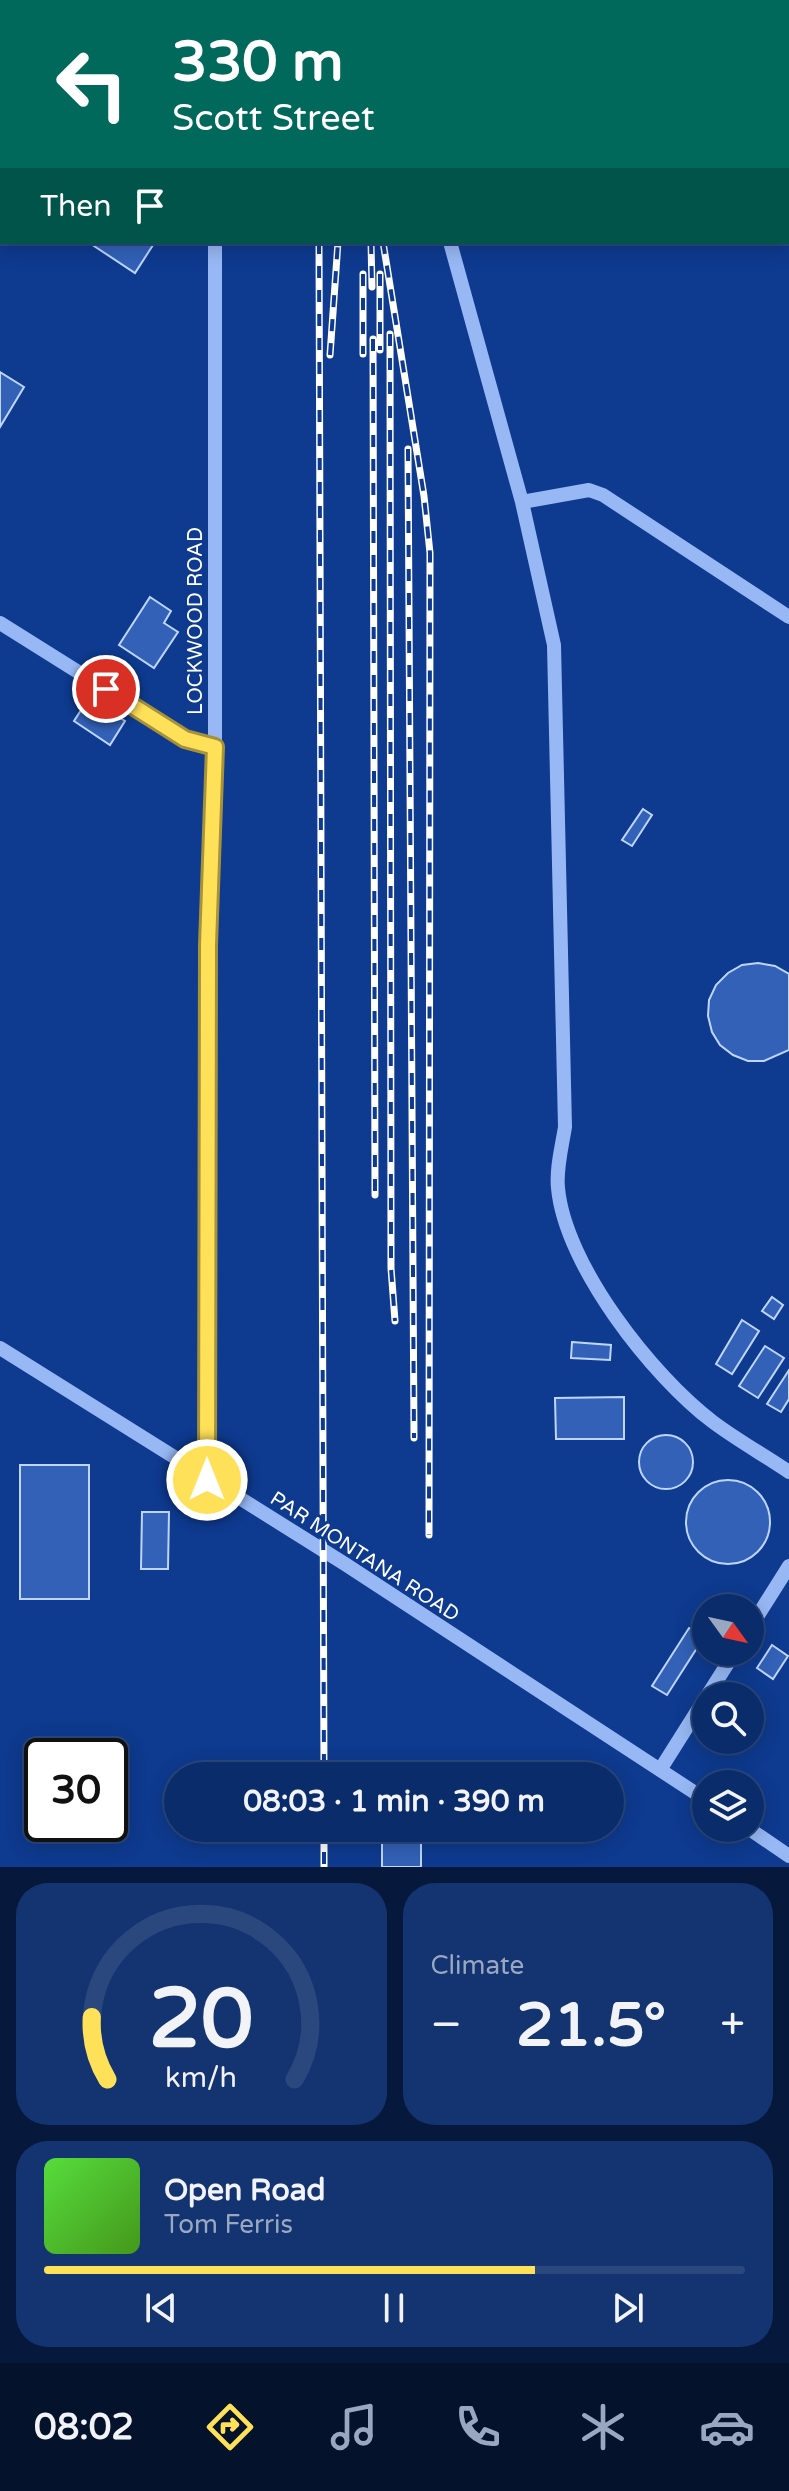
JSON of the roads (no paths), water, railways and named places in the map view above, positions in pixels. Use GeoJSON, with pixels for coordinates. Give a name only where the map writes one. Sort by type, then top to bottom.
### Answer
{"type":"FeatureCollection","features":[{"type":"Feature","properties":{"kind":"street","name":"LOCKWOOD ROAD"},"geometry":{"type":"LineString","coordinates":[[207,1480],[208,945],[215,747],[215,244]]}},
{"type":"Feature","properties":{"kind":"street"},"geometry":{"type":"LineString","coordinates":[[451,244],[522,502],[554,645],[565,1127],[557,1185],[563,1216],[601,1294],[661,1374],[713,1422],[789,1472]]}},
{"type":"Feature","properties":{"kind":"street"},"geometry":{"type":"LineString","coordinates":[[522,502],[589,490],[603,495],[789,617]]}},
{"type":"Feature","properties":{"kind":"street"},"geometry":{"type":"LineString","coordinates":[[0,623],[185,739],[215,747]]}},
{"type":"Feature","properties":{"kind":"street","name":"PAR MONTANA ROAD"},"geometry":{"type":"LineString","coordinates":[[0,1348],[345,1564],[692,1791]]}},
{"type":"Feature","properties":{"kind":"street"},"geometry":{"type":"LineString","coordinates":[[764,1606],[789,1566]]}},
{"type":"Feature","properties":{"kind":"street"},"geometry":{"type":"LineString","coordinates":[[660,1770],[692,1719]]}},
{"type":"Feature","properties":{"kind":"street"},"geometry":{"type":"LineString","coordinates":[[764,1839],[789,1856]]}},
{"type":"Feature","properties":{"kind":"railway"},"geometry":{"type":"LineString","coordinates":[[319,244],[324,1762]]}},
{"type":"Feature","properties":{"kind":"railway"},"geometry":{"type":"LineString","coordinates":[[330,355],[338,244]]}},
{"type":"Feature","properties":{"kind":"railway"},"geometry":{"type":"LineString","coordinates":[[371,244],[372,287]]}},
{"type":"Feature","properties":{"kind":"railway"},"geometry":{"type":"LineString","coordinates":[[383,244],[424,496],[430,553],[429,1535]]}},
{"type":"Feature","properties":{"kind":"railway"},"geometry":{"type":"LineString","coordinates":[[363,274],[363,354]]}},
{"type":"Feature","properties":{"kind":"railway"},"geometry":{"type":"LineString","coordinates":[[380,274],[380,350]]}},
{"type":"Feature","properties":{"kind":"railway"},"geometry":{"type":"LineString","coordinates":[[390,334],[391,1268],[395,1321]]}},
{"type":"Feature","properties":{"kind":"railway"},"geometry":{"type":"LineString","coordinates":[[373,339],[375,1195]]}},
{"type":"Feature","properties":{"kind":"railway"},"geometry":{"type":"LineString","coordinates":[[408,449],[414,1438]]}},
{"type":"Feature","properties":{"kind":"railway"},"geometry":{"type":"LineString","coordinates":[[324,1842],[324,1867]]}}]}
